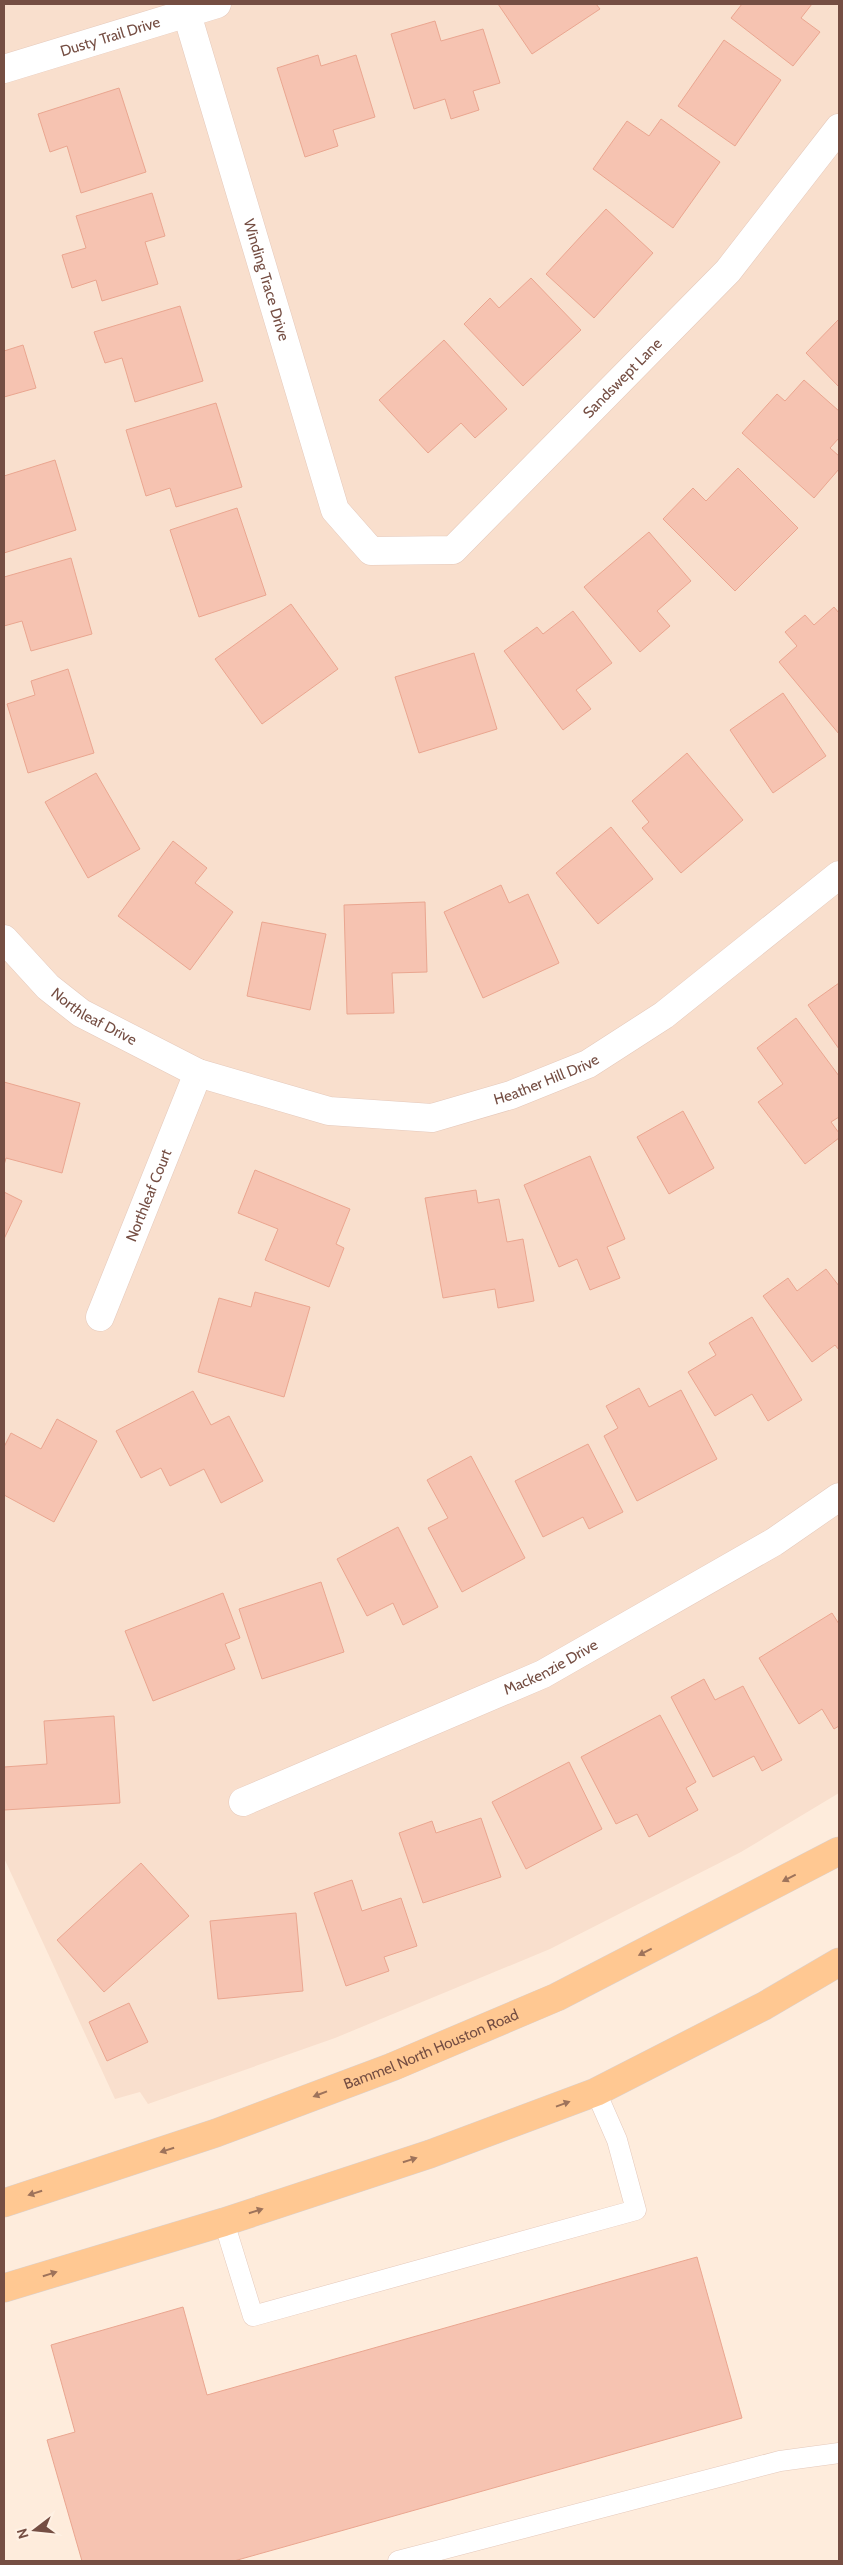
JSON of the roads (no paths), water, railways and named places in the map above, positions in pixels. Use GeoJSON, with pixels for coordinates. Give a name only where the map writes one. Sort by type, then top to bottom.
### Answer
{"type":"FeatureCollection","features":[{"type":"Feature","properties":{"kind":"main road","name":"Bammel North Houston Road"},"geometry":{"type":"LineString","coordinates":[[4,2203],[216,2133],[392,2067],[557,1997],[839,1851]]}},
{"type":"Feature","properties":{"kind":"main road"},"geometry":{"type":"LineString","coordinates":[[4,2288],[224,2222],[430,2154],[596,2092],[764,2006],[839,1962]]}},
{"type":"Feature","properties":{"kind":"street","name":"Dusty Trail Drive"},"geometry":{"type":"LineString","coordinates":[[4,69],[185,8],[217,4]]}},
{"type":"Feature","properties":{"kind":"street","name":"Winding Trace Drive"},"geometry":{"type":"LineString","coordinates":[[185,8],[335,510],[366,545]]}},
{"type":"Feature","properties":{"kind":"street","name":"Sandswept Lane"},"geometry":{"type":"LineString","coordinates":[[366,545],[372,552],[453,550],[728,271],[839,128]]}},
{"type":"Feature","properties":{"kind":"street","name":"Heather Hill Drive"},"geometry":{"type":"LineString","coordinates":[[198,1073],[329,1111],[422,1118],[432,1118],[512,1095],[588,1064],[664,1016],[839,875]]}},
{"type":"Feature","properties":{"kind":"street","name":"Northleaf Drive"},"geometry":{"type":"LineString","coordinates":[[4,939],[48,987],[81,1013],[198,1073]]}},
{"type":"Feature","properties":{"kind":"street","name":"Northleaf Court"},"geometry":{"type":"LineString","coordinates":[[100,1317],[198,1073]]}},
{"type":"Feature","properties":{"kind":"street","name":"Mackenzie Drive"},"geometry":{"type":"LineString","coordinates":[[243,1802],[544,1674],[774,1542],[839,1497]]}},
{"type":"Feature","properties":{"kind":"lane"},"geometry":{"type":"LineString","coordinates":[[224,2222],[253,2316],[636,2210],[617,2140],[596,2092]]}},
{"type":"Feature","properties":{"kind":"lane"},"geometry":{"type":"LineString","coordinates":[[398,2561],[780,2461],[839,2452]]}}]}
